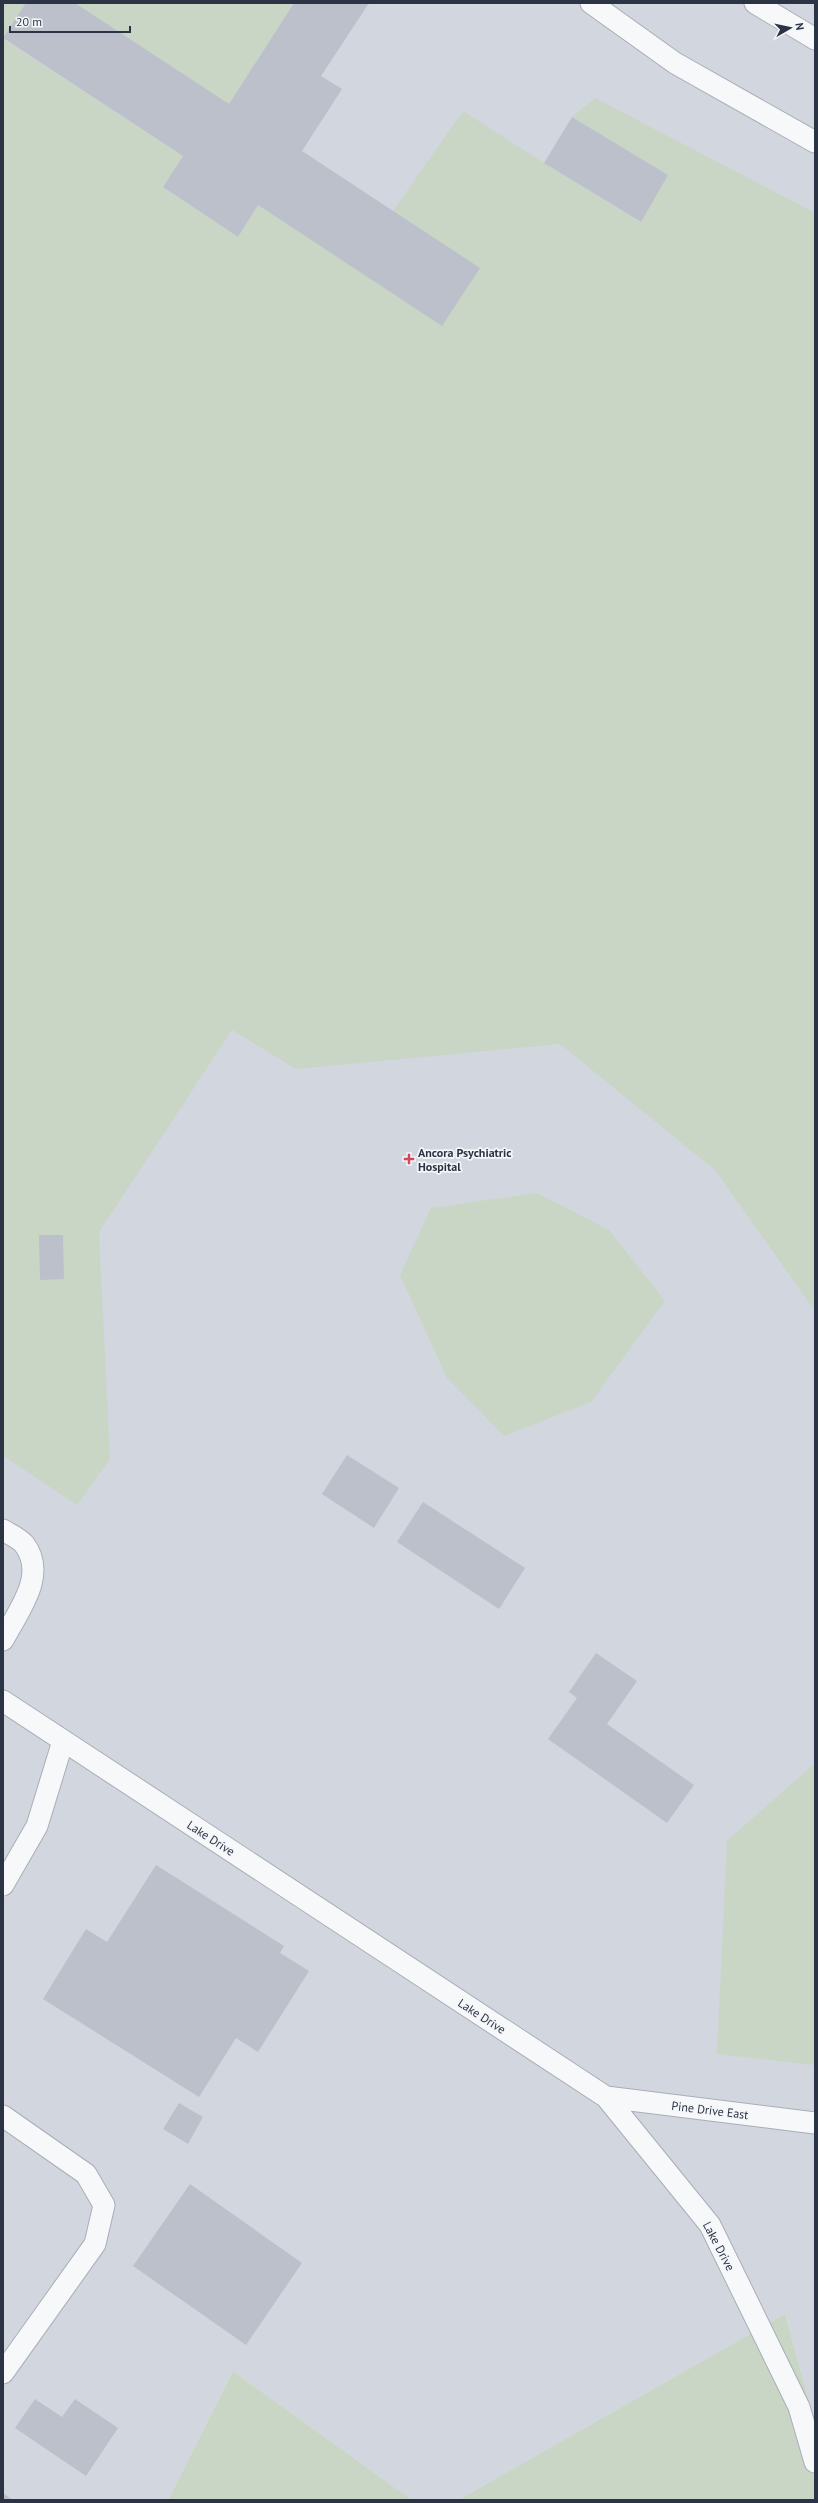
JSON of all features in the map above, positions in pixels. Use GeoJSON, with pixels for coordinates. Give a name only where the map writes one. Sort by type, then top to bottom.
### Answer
{"type":"FeatureCollection","features":[{"type":"Feature","properties":{"kind":"lane"},"geometry":{"type":"LineString","coordinates":[[591,3],[675,63],[815,142]]}},
{"type":"Feature","properties":{"kind":"lane"},"geometry":{"type":"LineString","coordinates":[[755,3],[815,40]]}},
{"type":"Feature","properties":{"kind":"lane"},"geometry":{"type":"LineString","coordinates":[[3,1530],[23,1543],[34,1568],[30,1590],[3,1640]]}},
{"type":"Feature","properties":{"kind":"lane","name":"Lake Drive"},"geometry":{"type":"LineString","coordinates":[[3,1701],[606,2097],[710,2225],[800,2407],[815,2462]]}},
{"type":"Feature","properties":{"kind":"lane"},"geometry":{"type":"LineString","coordinates":[[3,1885],[37,1826],[63,1741]]}},
{"type":"Feature","properties":{"kind":"lane","name":"Pine Drive East"},"geometry":{"type":"LineString","coordinates":[[606,2097],[815,2123]]}},
{"type":"Feature","properties":{"kind":"lane"},"geometry":{"type":"LineString","coordinates":[[3,2116],[86,2174],[104,2205],[95,2244],[3,2373]]}},
{"type":"Feature","properties":{"kind":"shaded area","name":"Ancora Psychiatric Hospital"},"geometry":{"type":"Polygon","coordinates":[[[3,3],[815,3],[815,2423],[785,2314],[458,2500],[412,2500],[233,2371],[168,2500],[3,2500],[3,3]]]}},
{"type":"Feature","properties":{"kind":"green space"},"geometry":{"type":"Polygon","coordinates":[[[3,3],[26,3],[3,39],[3,3]]]}},
{"type":"Feature","properties":{"kind":"green space"},"geometry":{"type":"Polygon","coordinates":[[[75,3],[294,3],[229,104],[75,3]]]}},
{"type":"Feature","properties":{"kind":"green space"},"geometry":{"type":"Polygon","coordinates":[[[3,39],[183,156],[163,187],[238,237],[258,205],[442,325],[479,268],[393,211],[463,111],[640,222],[668,175],[572,117],[595,98],[815,213],[815,1311],[715,1170],[560,1044],[296,1069],[232,1030],[99,1232],[110,1459],[77,1505],[3,1456],[3,39]]]}},
{"type":"Feature","properties":{"kind":"green space"},"geometry":{"type":"Polygon","coordinates":[[[537,1193],[609,1230],[665,1301],[591,1402],[504,1436],[447,1378],[400,1275],[431,1208],[537,1193]]]}},
{"type":"Feature","properties":{"kind":"green space"},"geometry":{"type":"Polygon","coordinates":[[[815,1763],[815,2065],[717,2054],[727,1841],[815,1763]]]}},
{"type":"Feature","properties":{"kind":"green space"},"geometry":{"type":"Polygon","coordinates":[[[785,2314],[815,2423],[815,2500],[458,2500],[785,2314]]]}},
{"type":"Feature","properties":{"kind":"green space"},"geometry":{"type":"Polygon","coordinates":[[[233,2371],[412,2500],[168,2500],[233,2371]]]}},
{"type":"Feature","properties":{"kind":"building"},"geometry":{"type":"Polygon","coordinates":[[[26,3],[75,3],[229,104],[294,3],[369,3],[321,76],[342,89],[302,151],[480,268],[442,326],[258,205],[238,237],[163,187],[183,156],[3,38],[26,3]]]}},
{"type":"Feature","properties":{"kind":"building"},"geometry":{"type":"Polygon","coordinates":[[[572,117],[668,175],[641,222],[544,163],[572,117]]]}},
{"type":"Feature","properties":{"kind":"building"},"geometry":{"type":"Polygon","coordinates":[[[39,1235],[63,1235],[64,1279],[40,1280],[39,1235]]]}},
{"type":"Feature","properties":{"kind":"building"},"geometry":{"type":"Polygon","coordinates":[[[347,1455],[399,1488],[374,1528],[322,1494],[347,1455]]]}},
{"type":"Feature","properties":{"kind":"building"},"geometry":{"type":"Polygon","coordinates":[[[423,1502],[525,1568],[499,1609],[397,1542],[423,1502]]]}},
{"type":"Feature","properties":{"kind":"building"},"geometry":{"type":"Polygon","coordinates":[[[596,1653],[637,1681],[607,1724],[694,1785],[667,1823],[548,1739],[577,1698],[569,1692],[596,1653]]]}},
{"type":"Feature","properties":{"kind":"building"},"geometry":{"type":"Polygon","coordinates":[[[156,1865],[284,1946],[280,1953],[309,1971],[258,2052],[236,2038],[199,2097],[43,1999],[86,1929],[107,1942],[156,1865]]]}},
{"type":"Feature","properties":{"kind":"building"},"geometry":{"type":"Polygon","coordinates":[[[179,2103],[203,2117],[188,2144],[163,2129],[179,2103]]]}},
{"type":"Feature","properties":{"kind":"building"},"geometry":{"type":"Polygon","coordinates":[[[190,2184],[302,2263],[246,2345],[133,2266],[190,2184]]]}},
{"type":"Feature","properties":{"kind":"building"},"geometry":{"type":"Polygon","coordinates":[[[35,2399],[62,2417],[75,2399],[118,2428],[86,2476],[15,2428],[35,2399]]]}},
{"type":"Feature","properties":{"kind":"building"},"geometry":{"type":"Polygon","coordinates":[[[3,2493],[13,2500],[3,2500],[3,2493]]]}},
{"type":"Feature","properties":{"kind":"place","name":"Ancora Psychiatric Hospital"},"geometry":{"type":"Point","coordinates":[409,1159]}}]}
